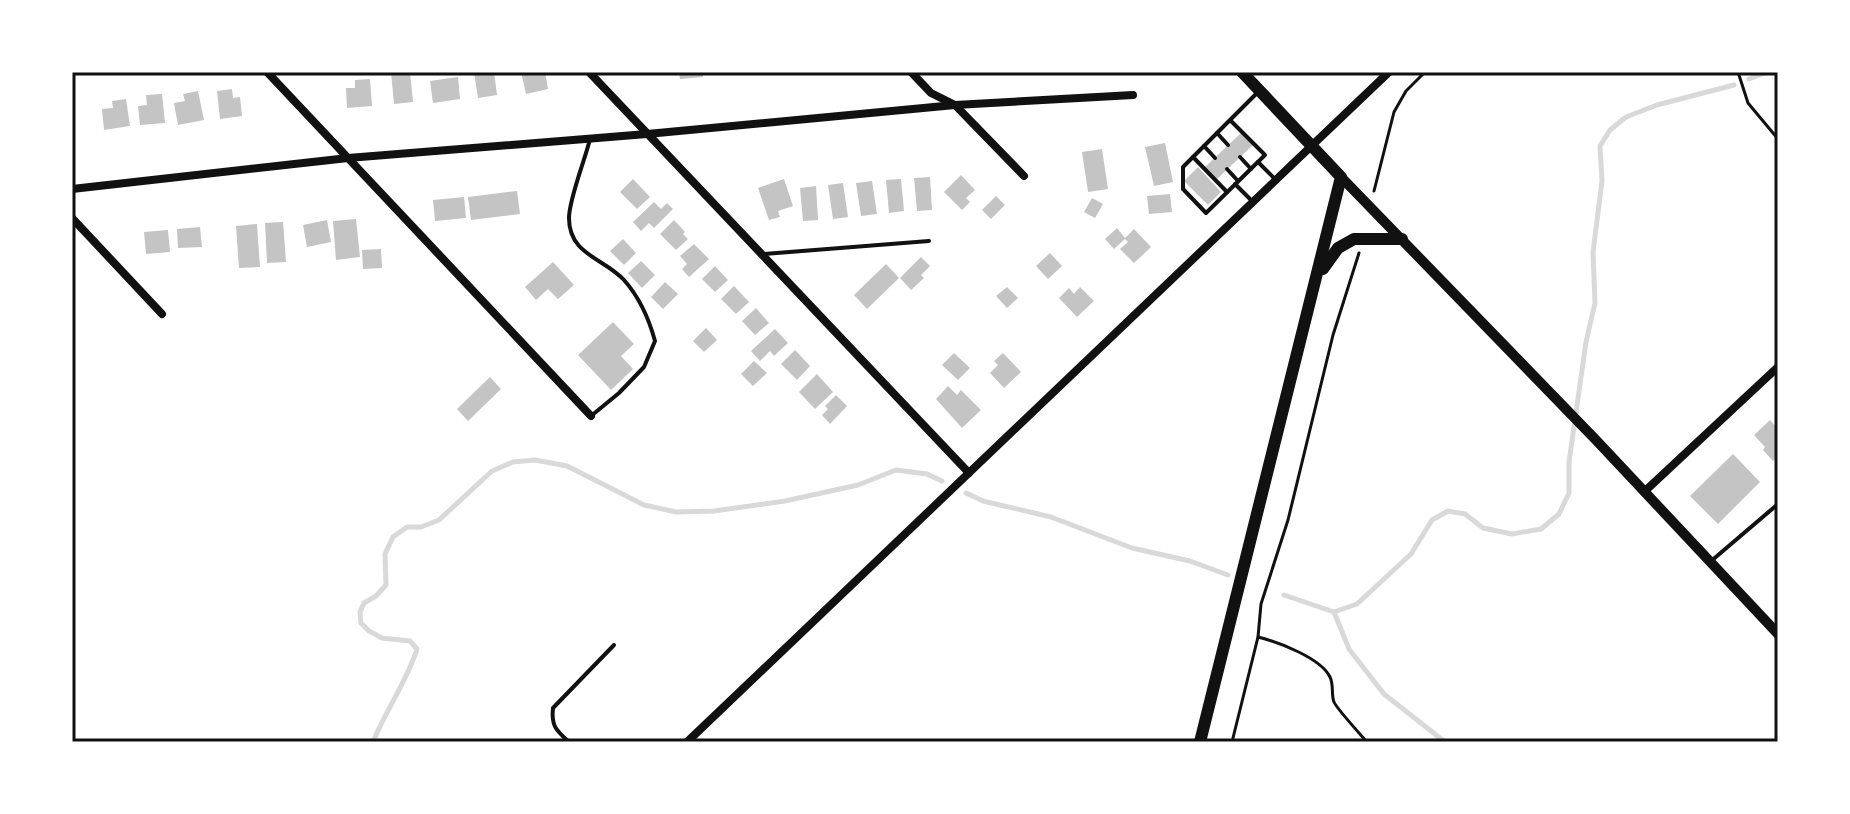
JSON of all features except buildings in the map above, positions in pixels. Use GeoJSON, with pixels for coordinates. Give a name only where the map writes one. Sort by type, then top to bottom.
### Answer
{"type":"FeatureCollection","features":[{"type":"Feature","properties":{"kind":"main road"},"geometry":{"type":"LineString","coordinates":[[1200,742],[1341,177],[1242,72]]}},
{"type":"Feature","properties":{"kind":"main road"},"geometry":{"type":"LineString","coordinates":[[1318,274],[1338,248],[1354,239],[1402,239]]}},
{"type":"Feature","properties":{"kind":"street"},"geometry":{"type":"LineString","coordinates":[[267,72],[591,416]]}},
{"type":"Feature","properties":{"kind":"street"},"geometry":{"type":"LineString","coordinates":[[589,72],[969,473]]}},
{"type":"Feature","properties":{"kind":"street"},"geometry":{"type":"LineString","coordinates":[[911,72],[931,93],[955,105],[1024,176]]}},
{"type":"Feature","properties":{"kind":"street"},"geometry":{"type":"LineString","coordinates":[[687,742],[1389,72]]}},
{"type":"Feature","properties":{"kind":"street"},"geometry":{"type":"LineString","coordinates":[[72,189],[348,158],[955,105],[1133,95]]}},
{"type":"Feature","properties":{"kind":"street"},"geometry":{"type":"LineString","coordinates":[[1341,177],[1596,440],[1778,634]]}},
{"type":"Feature","properties":{"kind":"street"},"geometry":{"type":"LineString","coordinates":[[72,218],[162,314]]}},
{"type":"Feature","properties":{"kind":"street"},"geometry":{"type":"LineString","coordinates":[[1644,492],[1778,367]]}},
{"type":"Feature","properties":{"kind":"lane"},"geometry":{"type":"LineString","coordinates":[[1230,120],[1265,155],[1206,213],[1183,189],[1183,167],[1259,90]]}},
{"type":"Feature","properties":{"kind":"lane"},"geometry":{"type":"LineString","coordinates":[[1217,133],[1228,145]]}},
{"type":"Feature","properties":{"kind":"lane"},"geometry":{"type":"LineString","coordinates":[[591,137],[569,211],[570,233],[588,255],[628,285],[648,318],[655,341],[644,367],[591,416]]}},
{"type":"Feature","properties":{"kind":"lane"},"geometry":{"type":"LineString","coordinates":[[1204,146],[1215,158]]}},
{"type":"Feature","properties":{"kind":"lane"},"geometry":{"type":"LineString","coordinates":[[1193,157],[1227,192]]}},
{"type":"Feature","properties":{"kind":"lane"},"geometry":{"type":"LineString","coordinates":[[1240,157],[1251,169]]}},
{"type":"Feature","properties":{"kind":"lane"},"geometry":{"type":"LineString","coordinates":[[1258,162],[1276,180]]}},
{"type":"Feature","properties":{"kind":"lane"},"geometry":{"type":"LineString","coordinates":[[1227,169],[1253,202]]}},
{"type":"Feature","properties":{"kind":"lane"},"geometry":{"type":"LineString","coordinates":[[761,254],[929,241]]}},
{"type":"Feature","properties":{"kind":"lane"},"geometry":{"type":"LineString","coordinates":[[1710,562],[1778,504]]}},
{"type":"Feature","properties":{"kind":"lane"},"geometry":{"type":"LineString","coordinates":[[569,742],[557,730],[552,719],[553,708],[614,645]]}},
{"type":"Feature","properties":{"kind":"path"},"geometry":{"type":"LineString","coordinates":[[1377,179],[1394,112],[1406,91],[1425,72]]}},
{"type":"Feature","properties":{"kind":"path"},"geometry":{"type":"LineString","coordinates":[[1738,72],[1748,103],[1778,139]]}},
{"type":"Feature","properties":{"kind":"path"},"geometry":{"type":"LineString","coordinates":[[1232,742],[1258,637],[1261,604],[1288,520],[1333,335],[1360,249]]}},
{"type":"Feature","properties":{"kind":"path"},"geometry":{"type":"LineString","coordinates":[[1258,637],[1302,655],[1328,673],[1334,702],[1367,742]]}},
{"type":"Feature","properties":{"kind":"waterway"},"geometry":{"type":"LineString","coordinates":[[1749,79],[1767,72]]}},
{"type":"Feature","properties":{"kind":"waterway"},"geometry":{"type":"LineString","coordinates":[[1284,595],[1334,612],[1357,604],[1411,554],[1432,520],[1448,511],[1465,514],[1483,528],[1512,534],[1541,529],[1559,514],[1569,493],[1569,462],[1586,342],[1595,303],[1593,252],[1602,181],[1600,146],[1610,130],[1626,117],[1657,105],[1734,85]]}},
{"type":"Feature","properties":{"kind":"waterway"},"geometry":{"type":"LineString","coordinates":[[373,742],[417,649],[410,641],[382,638],[361,623],[360,612],[364,603],[386,585],[385,554],[393,537],[407,527],[421,527],[439,520],[492,471],[513,462],[535,460],[567,466],[644,505],[676,512],[714,511],[785,501],[858,485],[896,470],[927,474],[942,481]]}},
{"type":"Feature","properties":{"kind":"waterway"},"geometry":{"type":"LineString","coordinates":[[966,493],[983,501],[1051,517],[1132,548],[1190,561],[1228,575]]}},
{"type":"Feature","properties":{"kind":"waterway"},"geometry":{"type":"LineString","coordinates":[[1334,612],[1349,649],[1384,694],[1445,742]]}}]}
